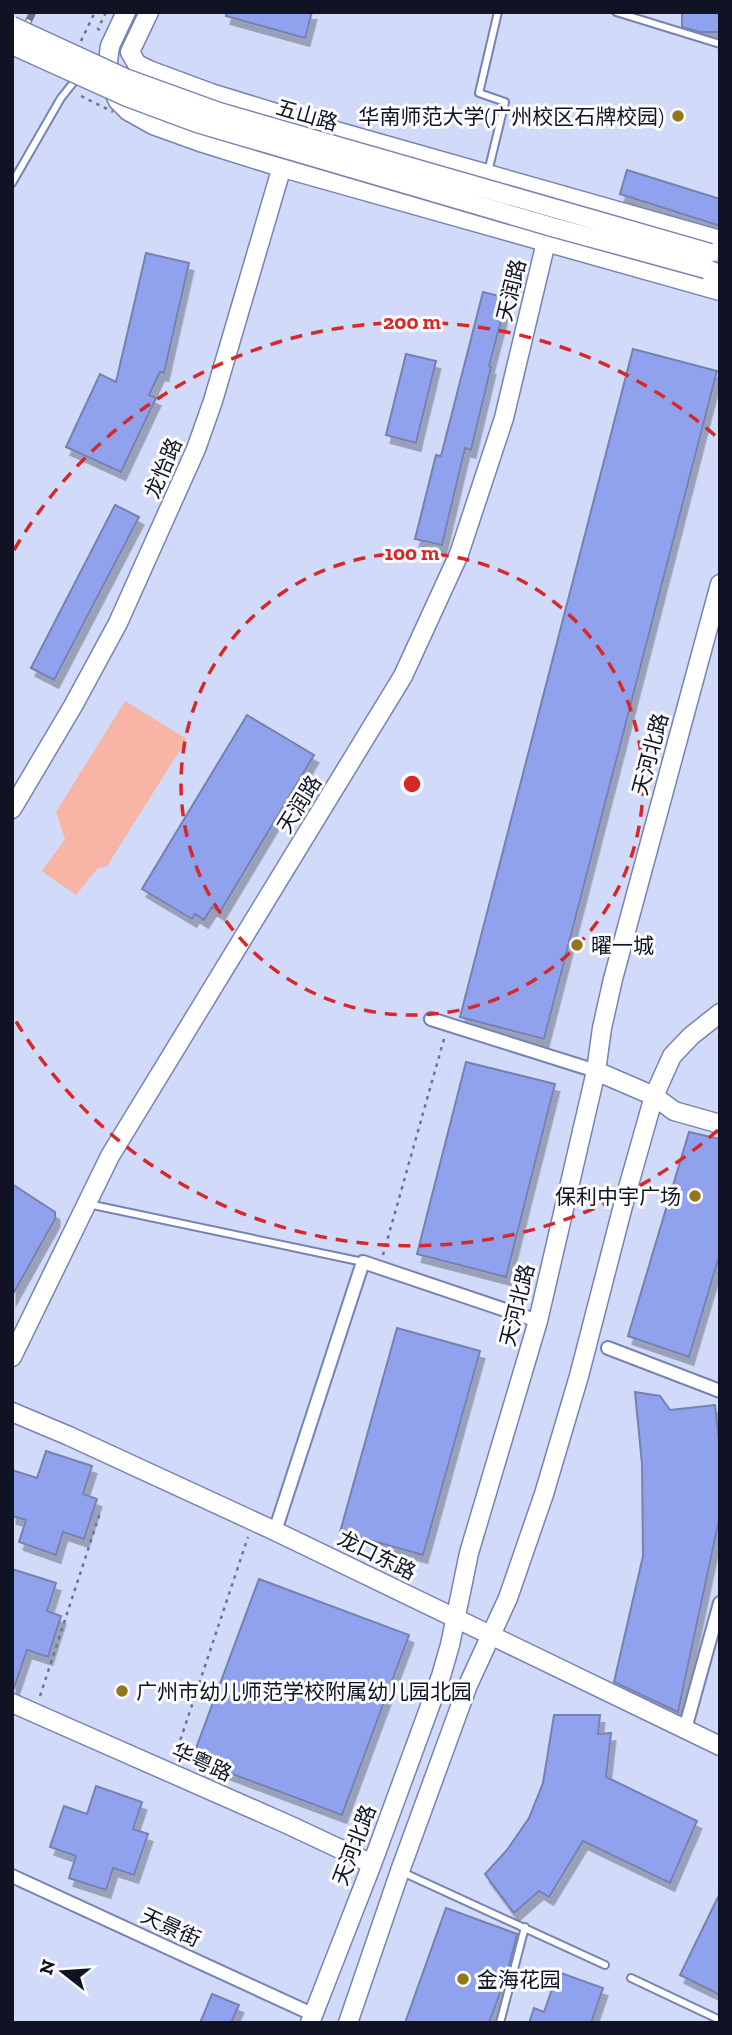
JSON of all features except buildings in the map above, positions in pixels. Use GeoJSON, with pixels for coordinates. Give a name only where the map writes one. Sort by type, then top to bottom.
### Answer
{"type":"FeatureCollection","features":[{"type":"Feature","properties":{"kind":"street"},"geometry":{"type":"LineString","coordinates":[[126,12],[110,46],[108,61],[111,86],[118,102],[147,122],[283,168],[720,291]]}},
{"type":"Feature","properties":{"kind":"street"},"geometry":{"type":"LineString","coordinates":[[149,12],[130,52],[137,64],[149,70],[296,120],[488,174],[715,258]]}},
{"type":"Feature","properties":{"kind":"street","name":"五山路"},"geometry":{"type":"LineString","coordinates":[[12,26],[125,78],[219,112],[715,258]]}},
{"type":"Feature","properties":{"kind":"street","name":"五山路"},"geometry":{"type":"LineString","coordinates":[[12,45],[127,97],[209,127],[551,227],[715,258]]}},
{"type":"Feature","properties":{"kind":"street","name":"龙怡路"},"geometry":{"type":"LineString","coordinates":[[12,809],[93,671],[177,494],[213,401],[296,120]]}},
{"type":"Feature","properties":{"kind":"street","name":"天润路"},"geometry":{"type":"LineString","coordinates":[[12,1356],[110,1156],[403,676],[459,554],[488,468],[504,418],[546,242]]}},
{"type":"Feature","properties":{"kind":"street","name":"天河北路"},"geometry":{"type":"LineString","coordinates":[[311,2019],[372,1864],[450,1645],[469,1553],[538,1321],[596,1071],[613,979],[720,584]]}},
{"type":"Feature","properties":{"kind":"street"},"geometry":{"type":"LineString","coordinates":[[348,2023],[468,1685],[508,1598],[544,1494],[579,1376],[654,1096],[672,1056],[691,1036],[720,1013]]}},
{"type":"Feature","properties":{"kind":"street"},"geometry":{"type":"LineString","coordinates":[[431,1019],[596,1071],[654,1096],[674,1111],[720,1124]]}},
{"type":"Feature","properties":{"kind":"street"},"geometry":{"type":"LineString","coordinates":[[275,1531],[363,1262],[538,1321]]}},
{"type":"Feature","properties":{"kind":"street"},"geometry":{"type":"LineString","coordinates":[[608,1348],[720,1391]]}},
{"type":"Feature","properties":{"kind":"street","name":"龙口东路"},"geometry":{"type":"LineString","coordinates":[[12,1412],[253,1520],[720,1746]]}},
{"type":"Feature","properties":{"kind":"street"},"geometry":{"type":"LineString","coordinates":[[685,1729],[720,1603]]}},
{"type":"Feature","properties":{"kind":"street","name":"华粤路"},"geometry":{"type":"LineString","coordinates":[[12,1703],[372,1864]]}},
{"type":"Feature","properties":{"kind":"street","name":"天景街"},"geometry":{"type":"LineString","coordinates":[[12,1876],[311,2019]]}},
{"type":"Feature","properties":{"kind":"lane"},"geometry":{"type":"LineString","coordinates":[[488,174],[505,102],[479,93],[498,12]]}},
{"type":"Feature","properties":{"kind":"lane"},"geometry":{"type":"LineString","coordinates":[[616,12],[720,44]]}},
{"type":"Feature","properties":{"kind":"lane"},"geometry":{"type":"LineString","coordinates":[[12,183],[61,98],[99,51],[110,46]]}},
{"type":"Feature","properties":{"kind":"lane"},"geometry":{"type":"LineString","coordinates":[[87,1203],[363,1262]]}},
{"type":"Feature","properties":{"kind":"lane"},"geometry":{"type":"LineString","coordinates":[[400,1871],[606,1965]]}},
{"type":"Feature","properties":{"kind":"lane"},"geometry":{"type":"LineString","coordinates":[[500,2023],[524,1927]]}},
{"type":"Feature","properties":{"kind":"lane"},"geometry":{"type":"LineString","coordinates":[[631,1978],[720,2020]]}},
{"type":"Feature","properties":{"kind":"path"},"geometry":{"type":"LineString","coordinates":[[79,45],[95,12]]}},
{"type":"Feature","properties":{"kind":"path"},"geometry":{"type":"LineString","coordinates":[[98,29],[106,12]]}},
{"type":"Feature","properties":{"kind":"path"},"geometry":{"type":"LineString","coordinates":[[379,1268],[448,1025]]}},
{"type":"Feature","properties":{"kind":"path"},"geometry":{"type":"LineString","coordinates":[[34,1713],[101,1510]]}},
{"type":"Feature","properties":{"kind":"path"},"geometry":{"type":"LineString","coordinates":[[169,1772],[253,1520]]}},
{"type":"Feature","properties":{"kind":"shaded area"},"geometry":{"type":"Polygon","coordinates":[[[125,701],[187,739],[107,866],[98,868],[76,895],[42,871],[65,839],[56,812],[125,701]]]}},
{"type":"Feature","properties":{"kind":"railway"},"geometry":{"type":"LineString","coordinates":[[12,55],[33,12]]}},
{"type":"Feature","properties":{"kind":"place","name":"华南师范大学(广州校区石牌校园)"},"geometry":{"type":"Point","coordinates":[678,116]}},
{"type":"Feature","properties":{"kind":"place","name":"曜一城"},"geometry":{"type":"Point","coordinates":[577,945]}},
{"type":"Feature","properties":{"kind":"place","name":"保利中宇广场"},"geometry":{"type":"Point","coordinates":[695,1196]}},
{"type":"Feature","properties":{"kind":"place","name":"广州市幼儿师范学校附属幼儿园北园"},"geometry":{"type":"Point","coordinates":[122,1691]}},
{"type":"Feature","properties":{"kind":"place","name":"金海花园"},"geometry":{"type":"Point","coordinates":[463,1979]}}]}
